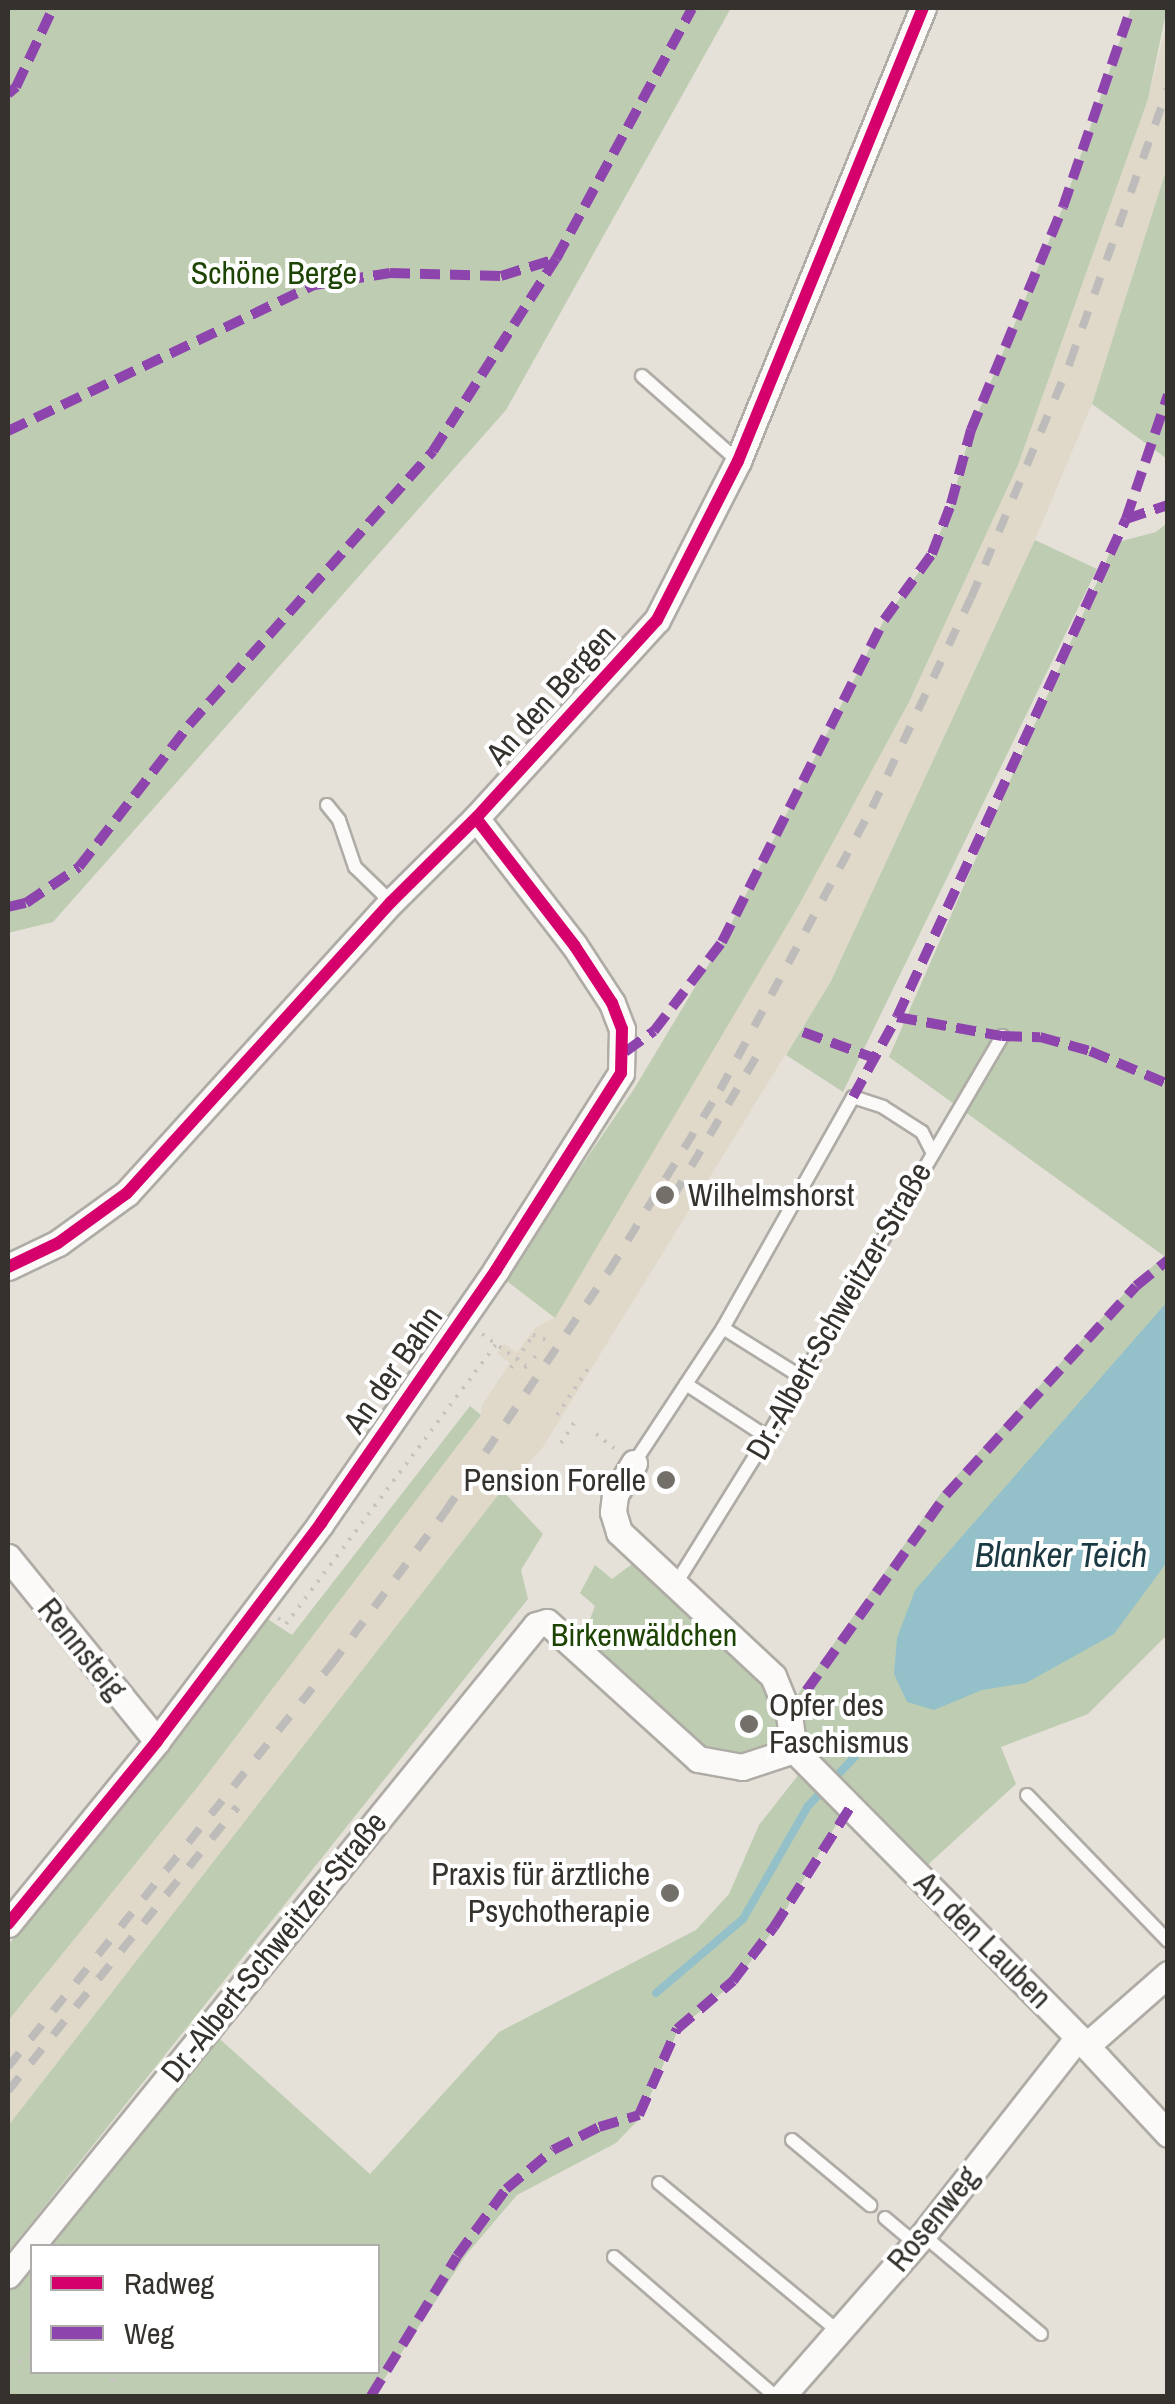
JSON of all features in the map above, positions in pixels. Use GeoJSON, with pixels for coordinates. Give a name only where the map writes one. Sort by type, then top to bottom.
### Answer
{"type":"FeatureCollection","features":[{"type":"Feature","properties":{"kind":"street","name":"An den Bergen"},"geometry":{"type":"LineString","coordinates":[[8,1267],[58,1243],[127,1194],[391,902],[476,818],[657,620],[738,461],[923,8]]}},
{"type":"Feature","properties":{"kind":"street","name":"An der Bahn"},"geometry":{"type":"LineString","coordinates":[[8,1924],[157,1741],[320,1523],[496,1270],[621,1073],[622,1029],[612,1002],[574,945],[476,818]]}},
{"type":"Feature","properties":{"kind":"street"},"geometry":{"type":"LineString","coordinates":[[634,1462],[615,1494],[613,1512],[619,1532],[773,1676],[801,1758]]}},
{"type":"Feature","properties":{"kind":"street","name":"Rennsteig"},"geometry":{"type":"LineString","coordinates":[[8,1558],[157,1741]]}},
{"type":"Feature","properties":{"kind":"street","name":"Dr.-Albert-Schweitzer-Straße"},"geometry":{"type":"LineString","coordinates":[[33,2244],[542,1621],[698,1759],[742,1767],[801,1758]]}},
{"type":"Feature","properties":{"kind":"street","name":"An den Lauben"},"geometry":{"type":"LineString","coordinates":[[801,1758],[1082,2041],[1168,2134]]}},
{"type":"Feature","properties":{"kind":"street","name":"Rosenweg"},"geometry":{"type":"LineString","coordinates":[[778,2396],[919,2239],[1082,2041],[1168,1974]]}},
{"type":"Feature","properties":{"kind":"street","name":"Dr.-Albert-Schweitzer-Straße"},"geometry":{"type":"LineString","coordinates":[[8,2275],[30,2248]]}},
{"type":"Feature","properties":{"kind":"lane"},"geometry":{"type":"LineString","coordinates":[[642,376],[738,461]]}},
{"type":"Feature","properties":{"kind":"lane"},"geometry":{"type":"LineString","coordinates":[[327,805],[339,820],[354,868],[391,902]]}},
{"type":"Feature","properties":{"kind":"lane","name":"Dr.-Albert-Schweitzer-Straße"},"geometry":{"type":"LineString","coordinates":[[675,1585],[767,1438],[1002,1036]]}},
{"type":"Feature","properties":{"kind":"lane"},"geometry":{"type":"LineString","coordinates":[[634,1462],[723,1328],[853,1097],[883,1106],[922,1132],[932,1152]]}},
{"type":"Feature","properties":{"kind":"lane"},"geometry":{"type":"LineString","coordinates":[[723,1328],[800,1377]]}},
{"type":"Feature","properties":{"kind":"lane"},"geometry":{"type":"LineString","coordinates":[[686,1384],[767,1438]]}},
{"type":"Feature","properties":{"kind":"lane"},"geometry":{"type":"LineString","coordinates":[[1027,1795],[1168,1941]]}},
{"type":"Feature","properties":{"kind":"lane"},"geometry":{"type":"LineString","coordinates":[[792,2140],[870,2205]]}},
{"type":"Feature","properties":{"kind":"lane"},"geometry":{"type":"LineString","coordinates":[[660,2183],[839,2332]]}},
{"type":"Feature","properties":{"kind":"lane"},"geometry":{"type":"LineString","coordinates":[[886,2218],[1041,2334]]}},
{"type":"Feature","properties":{"kind":"lane"},"geometry":{"type":"LineString","coordinates":[[614,2257],[778,2396]]}},
{"type":"Feature","properties":{"kind":"path"},"geometry":{"type":"LineString","coordinates":[[512,1368],[533,1335],[548,1340]]}},
{"type":"Feature","properties":{"kind":"path"},"geometry":{"type":"LineString","coordinates":[[258,1604],[286,1624],[496,1344],[526,1366],[523,1371]]}},
{"type":"Feature","properties":{"kind":"path"},"geometry":{"type":"LineString","coordinates":[[560,1412],[592,1363]]}},
{"type":"Feature","properties":{"kind":"path"},"geometry":{"type":"LineString","coordinates":[[561,1443],[576,1420]]}},
{"type":"Feature","properties":{"kind":"shaded area"},"geometry":{"type":"Polygon","coordinates":[[[1167,22],[1167,167],[1092,404],[1035,540],[831,981],[541,1450],[502,1490],[8,2126],[8,2021],[200,1784],[481,1415],[482,1405],[510,1363],[497,1353],[504,1344],[517,1352],[535,1328],[555,1317],[799,905],[909,702],[1018,465],[1148,99],[1167,22]]]}},
{"type":"Feature","properties":{"kind":"green space","name":"Schöne Berge"},"geometry":{"type":"Polygon","coordinates":[[[8,8],[731,8],[506,410],[53,922],[8,933],[8,8]]]}},
{"type":"Feature","properties":{"kind":"green space"},"geometry":{"type":"Polygon","coordinates":[[[1131,8],[1167,8],[1148,99],[1018,465],[909,702],[799,905],[555,1318],[504,1279],[634,1089],[722,942],[884,620],[932,554],[951,504],[971,430],[1063,207],[1131,8]]]}},
{"type":"Feature","properties":{"kind":"green space"},"geometry":{"type":"Polygon","coordinates":[[[1167,167],[1167,459],[1092,404],[1167,167]]]}},
{"type":"Feature","properties":{"kind":"green space"},"geometry":{"type":"Polygon","coordinates":[[[1167,523],[1167,1635],[1088,1714],[1001,1747],[1016,1784],[920,1872],[852,1798],[775,1928],[737,1980],[678,2030],[641,2117],[616,2143],[517,2195],[466,2255],[373,2396],[8,2396],[8,2285],[30,2257],[30,2374],[380,2374],[380,2244],[41,2244],[212,2032],[370,2174],[499,2032],[696,1930],[729,1894],[759,1825],[799,1774],[791,1704],[941,1493],[1134,1283],[1164,1256],[889,1057],[1114,543],[1156,532],[1167,523]]]}},
{"type":"Feature","properties":{"kind":"green space"},"geometry":{"type":"Polygon","coordinates":[[[1035,540],[1097,569],[843,1092],[786,1055],[831,981],[1035,540]]]}},
{"type":"Feature","properties":{"kind":"green space"},"geometry":{"type":"Polygon","coordinates":[[[470,1406],[481,1415],[200,1784],[8,2021],[8,1945],[166,1751],[260,1614],[292,1635],[470,1406]]]}},
{"type":"Feature","properties":{"kind":"green space"},"geometry":{"type":"Polygon","coordinates":[[[502,1490],[543,1534],[521,1570],[528,1599],[8,2252],[8,2126],[502,1490]]]}},
{"type":"Feature","properties":{"kind":"green space","name":"Birkenwäldchen"},"geometry":{"type":"Polygon","coordinates":[[[643,1556],[766,1678],[780,1711],[773,1739],[754,1754],[698,1759],[578,1651],[595,1606],[580,1593],[595,1565],[612,1579],[643,1556]]]}},
{"type":"Feature","properties":{"kind":"water","name":"Blanker Teich"},"geometry":{"type":"Polygon","coordinates":[[[1167,1302],[1167,1562],[1114,1634],[1026,1683],[982,1690],[934,1710],[907,1702],[894,1674],[897,1638],[915,1590],[1167,1302]]]}},
{"type":"Feature","properties":{"kind":"waterway"},"geometry":{"type":"LineString","coordinates":[[656,1993],[743,1919],[808,1806],[867,1744]]}},
{"type":"Feature","properties":{"kind":"railway"},"geometry":{"type":"LineString","coordinates":[[8,2067],[331,1665],[445,1512],[609,1271],[720,1090],[872,808],[971,598],[1070,362],[1168,89]]}},
{"type":"Feature","properties":{"kind":"railway"},"geometry":{"type":"LineString","coordinates":[[673,1197],[762,1047]]}},
{"type":"Feature","properties":{"kind":"railway"},"geometry":{"type":"LineString","coordinates":[[8,2091],[237,1807]]}},
{"type":"Feature","properties":{"kind":"marked path"},"geometry":{"type":"LineString","coordinates":[[8,94],[16,87],[53,8]]}},
{"type":"Feature","properties":{"kind":"marked path"},"geometry":{"type":"LineString","coordinates":[[8,907],[26,903],[79,867],[189,725],[433,451],[556,259],[692,8]]}},
{"type":"Feature","properties":{"kind":"marked path"},"geometry":{"type":"LineString","coordinates":[[625,1052],[654,1031],[722,942],[884,620],[932,554],[951,504],[971,430],[1063,207],[1131,8]]}},
{"type":"Feature","properties":{"kind":"marked path"},"geometry":{"type":"LineString","coordinates":[[8,431],[314,285],[390,273],[501,276],[556,259]]}},
{"type":"Feature","properties":{"kind":"marked path"},"geometry":{"type":"LineString","coordinates":[[853,1097],[897,1017],[1126,519],[1168,395]]}},
{"type":"Feature","properties":{"kind":"marked path"},"geometry":{"type":"LineString","coordinates":[[1126,519],[1168,505]]}},
{"type":"Feature","properties":{"kind":"marked path"},"geometry":{"type":"LineString","coordinates":[[897,1017],[1002,1036],[1040,1037],[1090,1051],[1168,1084]]}},
{"type":"Feature","properties":{"kind":"marked path"},"geometry":{"type":"LineString","coordinates":[[803,1032],[874,1058]]}},
{"type":"Feature","properties":{"kind":"marked path"},"geometry":{"type":"LineString","coordinates":[[789,1715],[946,1495],[1136,1286],[1168,1260]]}},
{"type":"Feature","properties":{"kind":"marked path"},"geometry":{"type":"LineString","coordinates":[[371,2396],[457,2256],[506,2189],[553,2150],[599,2127],[639,2115],[677,2029],[733,1981],[774,1927],[851,1806]]}},
{"type":"Feature","properties":{"kind":"cycle path"},"geometry":{"type":"LineString","coordinates":[[8,1267],[58,1243],[127,1193],[391,902],[476,818],[657,620],[738,461],[923,8]]}},
{"type":"Feature","properties":{"kind":"cycle path"},"geometry":{"type":"LineString","coordinates":[[8,1924],[157,1741],[321,1523],[496,1270],[621,1073],[622,1029],[612,1003],[574,945],[476,818]]}},
{"type":"Feature","properties":{"kind":"place","name":"Wilhelmshorst"},"geometry":{"type":"Point","coordinates":[665,1195]}},
{"type":"Feature","properties":{"kind":"place","name":"Pension Forelle"},"geometry":{"type":"Point","coordinates":[666,1480]}},
{"type":"Feature","properties":{"kind":"place","name":"Opfer des Faschismus"},"geometry":{"type":"Point","coordinates":[749,1724]}},
{"type":"Feature","properties":{"kind":"place","name":"Praxis für ärztliche Psychotherapie"},"geometry":{"type":"Point","coordinates":[670,1893]}}]}
